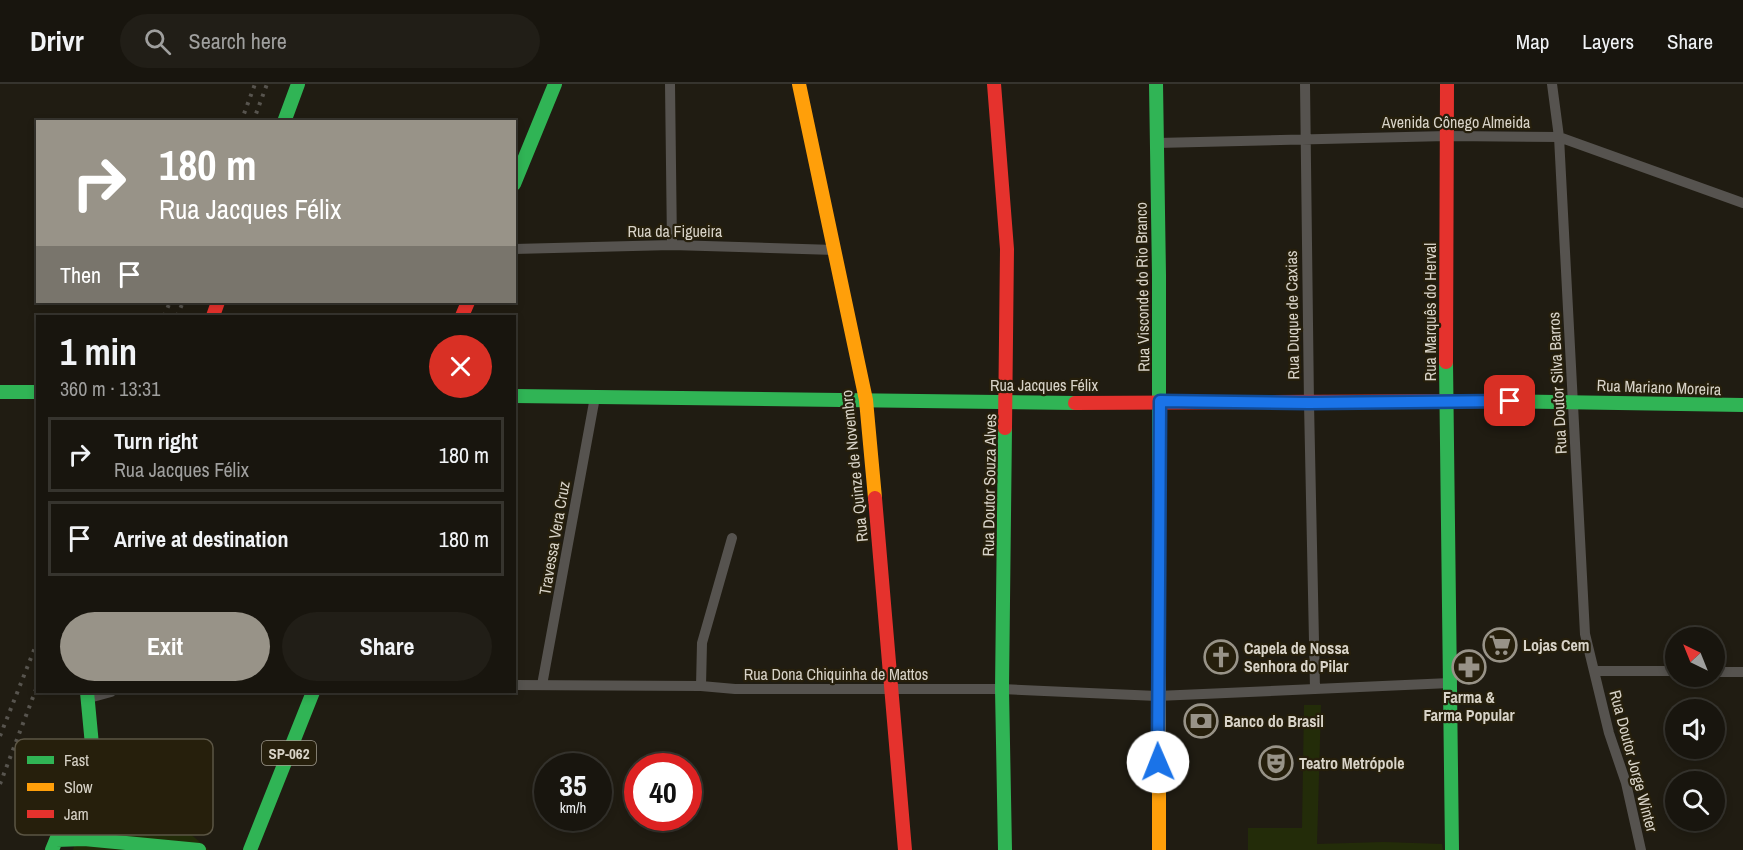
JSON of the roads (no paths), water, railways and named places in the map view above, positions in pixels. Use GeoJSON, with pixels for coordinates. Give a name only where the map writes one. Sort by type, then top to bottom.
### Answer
{"type":"FeatureCollection","features":[{"type":"Feature","properties":{"kind":"main road"},"geometry":{"type":"LineString","coordinates":[[285,120],[298,84]]}},
{"type":"Feature","properties":{"kind":"main road"},"geometry":{"type":"LineString","coordinates":[[516,179],[555,84]]}},
{"type":"Feature","properties":{"kind":"main road","name":"Rua Quinze de Novembro"},"geometry":{"type":"LineString","coordinates":[[799,84],[866,400],[905,850]]}},
{"type":"Feature","properties":{"kind":"main road","name":"Rua Doutor Souza Alves"},"geometry":{"type":"LineString","coordinates":[[994,84],[1007,249],[1002,689],[1005,850]]}},
{"type":"Feature","properties":{"kind":"main road","name":"Rua Visconde do Rio Branco"},"geometry":{"type":"LineString","coordinates":[[1156,84],[1160,401],[1157,696],[1160,850]]}},
{"type":"Feature","properties":{"kind":"main road","name":"Rua Marquês do Herval"},"geometry":{"type":"LineString","coordinates":[[1447,84],[1446,402],[1452,850]]}},
{"type":"Feature","properties":{"kind":"main road"},"geometry":{"type":"LineString","coordinates":[[0,392],[36,392]]}},
{"type":"Feature","properties":{"kind":"main road","name":"Rua Jacques Félix"},"geometry":{"type":"LineString","coordinates":[[516,396],[1007,403],[1574,401]]}},
{"type":"Feature","properties":{"kind":"main road","name":"Rua Mariano Moreira"},"geometry":{"type":"LineString","coordinates":[[1574,401],[1743,405]]}},
{"type":"Feature","properties":{"kind":"main road","name":"SP-062"},"geometry":{"type":"LineString","coordinates":[[250,850],[313,693]]}},
{"type":"Feature","properties":{"kind":"main road"},"geometry":{"type":"LineString","coordinates":[[88,695],[92,739]]}},
{"type":"Feature","properties":{"kind":"main road"},"geometry":{"type":"LineString","coordinates":[[54,845],[84,839],[199,850]]}},
{"type":"Feature","properties":{"kind":"street"},"geometry":{"type":"LineString","coordinates":[[670,84],[672,245]]}},
{"type":"Feature","properties":{"kind":"street","name":"Rua Duque de Caxias"},"geometry":{"type":"LineString","coordinates":[[1305,84],[1315,689]]}},
{"type":"Feature","properties":{"kind":"street","name":"Rua Doutor Silva Barros"},"geometry":{"type":"LineString","coordinates":[[1552,84],[1559,137],[1585,634],[1596,675]]}},
{"type":"Feature","properties":{"kind":"street","name":"Avenida Cônego Almeida"},"geometry":{"type":"LineString","coordinates":[[1157,143],[1447,136],[1559,137],[1743,203]]}},
{"type":"Feature","properties":{"kind":"street","name":"Rua da Figueira"},"geometry":{"type":"LineString","coordinates":[[516,249],[672,245],[835,250]]}},
{"type":"Feature","properties":{"kind":"street","name":"Travessa Vera Cruz"},"geometry":{"type":"LineString","coordinates":[[542,685],[595,397]]}},
{"type":"Feature","properties":{"kind":"street"},"geometry":{"type":"LineString","coordinates":[[701,686],[702,643],[732,538]]}},
{"type":"Feature","properties":{"kind":"street"},"geometry":{"type":"LineString","coordinates":[[1596,675],[1665,671]]}},
{"type":"Feature","properties":{"kind":"street"},"geometry":{"type":"LineString","coordinates":[[1725,672],[1743,672]]}},
{"type":"Feature","properties":{"kind":"street","name":"Rua Doutor Jorge Winter"},"geometry":{"type":"LineString","coordinates":[[1596,675],[1609,733],[1626,783],[1641,850]]}},
{"type":"Feature","properties":{"kind":"street","name":"Rua Dona Chiquinha de Mattos"},"geometry":{"type":"LineString","coordinates":[[516,685],[701,686],[735,689],[1002,689],[1157,696],[1450,683]]}},
{"type":"Feature","properties":{"kind":"street"},"geometry":{"type":"LineString","coordinates":[[88,695],[103,693]]}},
{"type":"Feature","properties":{"kind":"railway"},"geometry":{"type":"LineString","coordinates":[[242,120],[255,84]]}},
{"type":"Feature","properties":{"kind":"railway"},"geometry":{"type":"LineString","coordinates":[[254,120],[267,84]]}},
{"type":"Feature","properties":{"kind":"railway"},"geometry":{"type":"LineString","coordinates":[[164,315],[170,303]]}},
{"type":"Feature","properties":{"kind":"railway"},"geometry":{"type":"LineString","coordinates":[[177,315],[183,303]]}},
{"type":"Feature","properties":{"kind":"railway"},"geometry":{"type":"LineString","coordinates":[[0,736],[36,645]]}},
{"type":"Feature","properties":{"kind":"railway"},"geometry":{"type":"LineString","coordinates":[[17,739],[36,689]]}},
{"type":"Feature","properties":{"kind":"railway"},"geometry":{"type":"LineString","coordinates":[[0,784],[15,745]]}},
{"type":"Feature","properties":{"kind":"place","name":"Lojas Cem"},"geometry":{"type":"Point","coordinates":[1500,645]}},
{"type":"Feature","properties":{"kind":"place","name":"Capela de Nossa Senhora do Pilar"},"geometry":{"type":"Point","coordinates":[1221,657]}},
{"type":"Feature","properties":{"kind":"place","name":"Farma & Farma Popular"},"geometry":{"type":"Point","coordinates":[1469,667]}},
{"type":"Feature","properties":{"kind":"place","name":"Banco do Brasil"},"geometry":{"type":"Point","coordinates":[1201,721]}},
{"type":"Feature","properties":{"kind":"place","name":"Teatro Metrópole"},"geometry":{"type":"Point","coordinates":[1276,763]}}]}
